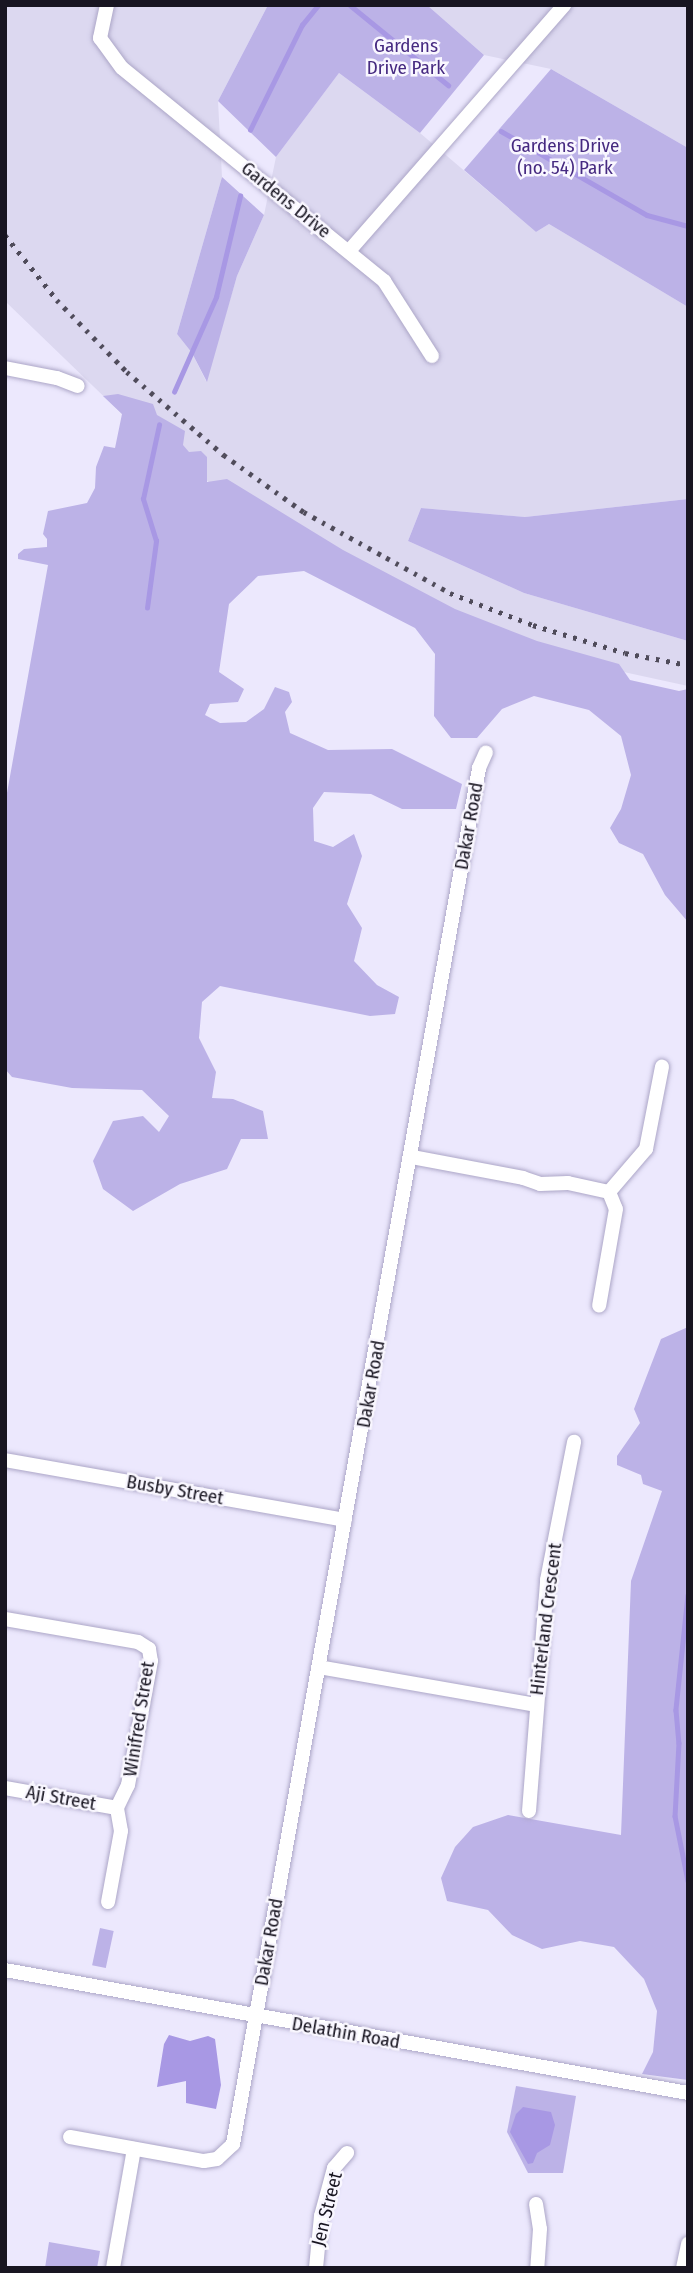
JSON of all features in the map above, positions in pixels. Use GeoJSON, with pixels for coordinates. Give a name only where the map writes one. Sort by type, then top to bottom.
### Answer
{"type":"FeatureCollection","features":[{"type":"Feature","properties":{"kind":"street","name":"Gardens Drive"},"geometry":{"type":"LineString","coordinates":[[107,5],[100,38],[122,68],[349,251],[564,5]]}},
{"type":"Feature","properties":{"kind":"street"},"geometry":{"type":"LineString","coordinates":[[349,251],[384,281],[432,356]]}},
{"type":"Feature","properties":{"kind":"street"},"geometry":{"type":"LineString","coordinates":[[5,369],[57,378],[78,386]]}},
{"type":"Feature","properties":{"kind":"street","name":"Dakar Road"},"geometry":{"type":"LineString","coordinates":[[134,2149],[204,2161],[227,2153],[233,2144],[412,1157],[479,768],[486,752]]}},
{"type":"Feature","properties":{"kind":"street"},"geometry":{"type":"LineString","coordinates":[[609,1192],[646,1149],[662,1067]]}},
{"type":"Feature","properties":{"kind":"street"},"geometry":{"type":"LineString","coordinates":[[412,1157],[523,1178],[540,1184],[568,1183],[609,1192]]}},
{"type":"Feature","properties":{"kind":"street"},"geometry":{"type":"LineString","coordinates":[[599,1306],[615,1209],[609,1192]]}},
{"type":"Feature","properties":{"kind":"street","name":"Hinterland Crescent"},"geometry":{"type":"LineString","coordinates":[[319,1667],[536,1704],[547,1580],[575,1442]]}},
{"type":"Feature","properties":{"kind":"street","name":"Busby Street"},"geometry":{"type":"LineString","coordinates":[[5,1460],[345,1520]]}},
{"type":"Feature","properties":{"kind":"street","name":"Winifred Street"},"geometry":{"type":"LineString","coordinates":[[5,1619],[138,1642],[149,1649],[150,1661],[128,1784],[117,1808]]}},
{"type":"Feature","properties":{"kind":"street"},"geometry":{"type":"LineString","coordinates":[[529,1811],[536,1704]]}},
{"type":"Feature","properties":{"kind":"street","name":"Aji Street"},"geometry":{"type":"LineString","coordinates":[[5,1788],[117,1808]]}},
{"type":"Feature","properties":{"kind":"street"},"geometry":{"type":"LineString","coordinates":[[108,1902],[121,1830],[117,1808]]}},
{"type":"Feature","properties":{"kind":"street","name":"Delathin Road"},"geometry":{"type":"LineString","coordinates":[[5,1970],[688,2093]]}},
{"type":"Feature","properties":{"kind":"street"},"geometry":{"type":"LineString","coordinates":[[70,2137],[134,2149],[113,2268]]}},
{"type":"Feature","properties":{"kind":"street","name":"Jen Street"},"geometry":{"type":"LineString","coordinates":[[316,2268],[321,2216],[334,2168],[347,2153]]}},
{"type":"Feature","properties":{"kind":"street"},"geometry":{"type":"LineString","coordinates":[[536,2204],[540,2229],[537,2268]]}},
{"type":"Feature","properties":{"kind":"street"},"geometry":{"type":"LineString","coordinates":[[683,2268],[688,2244]]}},
{"type":"Feature","properties":{"kind":"shaded area"},"geometry":{"type":"Polygon","coordinates":[[[5,5],[268,5],[218,101],[222,177],[177,334],[192,353],[206,381],[237,276],[264,215],[276,157],[339,73],[420,133],[536,232],[549,224],[688,307],[688,499],[525,517],[421,508],[408,541],[524,593],[688,641],[688,686],[518,649],[237,504],[122,414],[7,303],[5,5]]]}},
{"type":"Feature","properties":{"kind":"shaded area"},"geometry":{"type":"Polygon","coordinates":[[[427,5],[688,5],[688,148],[551,69],[484,55],[427,5]]]}},
{"type":"Feature","properties":{"kind":"shaded area"},"geometry":{"type":"Polygon","coordinates":[[[169,2035],[190,2041],[208,2036],[215,2039],[221,2085],[216,2109],[186,2103],[186,2081],[157,2087],[164,2044],[169,2035]]]}},
{"type":"Feature","properties":{"kind":"shaded area"},"geometry":{"type":"Polygon","coordinates":[[[523,2107],[551,2112],[555,2125],[550,2145],[537,2153],[533,2163],[528,2164],[510,2132],[516,2114],[523,2107]]]}},
{"type":"Feature","properties":{"kind":"green space","name":"Gardens Drive Park"},"geometry":{"type":"Polygon","coordinates":[[[268,5],[427,5],[484,55],[420,133],[339,73],[276,157],[218,101],[268,5]]]}},
{"type":"Feature","properties":{"kind":"green space","name":"Gardens Drive (no. 54) Park"},"geometry":{"type":"Polygon","coordinates":[[[551,69],[688,148],[688,307],[549,224],[536,232],[464,170],[551,69]]]}},
{"type":"Feature","properties":{"kind":"green space"},"geometry":{"type":"Polygon","coordinates":[[[222,177],[264,215],[237,276],[207,382],[192,353],[177,334],[222,177]]]}},
{"type":"Feature","properties":{"kind":"green space"},"geometry":{"type":"Polygon","coordinates":[[[118,394],[153,404],[157,415],[185,431],[183,445],[189,452],[201,451],[207,457],[207,482],[227,479],[343,550],[455,609],[537,641],[619,664],[630,680],[679,691],[688,689],[688,922],[665,895],[643,854],[619,843],[610,828],[621,809],[631,775],[621,736],[589,710],[534,696],[502,709],[477,738],[451,738],[434,716],[435,654],[415,628],[304,571],[258,576],[229,604],[219,672],[244,689],[238,702],[210,704],[205,715],[220,723],[246,722],[264,709],[275,687],[289,692],[292,702],[285,712],[290,733],[328,750],[392,749],[462,784],[456,809],[402,809],[371,794],[324,792],[313,808],[314,841],[333,847],[354,834],[362,856],[347,904],[362,928],[354,961],[377,985],[399,997],[395,1014],[370,1016],[220,986],[202,1002],[199,1038],[216,1072],[212,1098],[233,1099],[263,1111],[268,1139],[241,1139],[227,1169],[180,1184],[133,1211],[103,1189],[93,1161],[113,1121],[143,1116],[159,1132],[169,1116],[142,1090],[72,1088],[12,1077],[5,1069],[5,804],[48,565],[18,559],[18,554],[24,549],[47,547],[47,539],[43,534],[48,511],[87,503],[95,488],[96,467],[104,446],[115,448],[122,414],[103,396],[118,394]]]}},
{"type":"Feature","properties":{"kind":"green space"},"geometry":{"type":"Polygon","coordinates":[[[688,499],[688,641],[524,593],[408,541],[421,508],[525,517],[688,499]]]}},
{"type":"Feature","properties":{"kind":"green space"},"geometry":{"type":"Polygon","coordinates":[[[688,1327],[688,2080],[642,2074],[653,2052],[657,2011],[644,1979],[614,1947],[580,1941],[542,1949],[512,1935],[488,1910],[447,1901],[441,1878],[455,1847],[473,1827],[508,1815],[621,1835],[631,1581],[662,1491],[643,1484],[641,1475],[617,1465],[617,1456],[640,1423],[634,1409],[661,1339],[688,1327]]]}},
{"type":"Feature","properties":{"kind":"green space"},"geometry":{"type":"Polygon","coordinates":[[[100,1928],[114,1931],[106,1968],[92,1965],[100,1928]]]}},
{"type":"Feature","properties":{"kind":"green space"},"geometry":{"type":"Polygon","coordinates":[[[516,2086],[576,2096],[563,2173],[528,2173],[507,2132],[516,2086]]]}},
{"type":"Feature","properties":{"kind":"green space"},"geometry":{"type":"Polygon","coordinates":[[[49,2242],[100,2251],[97,2268],[45,2268],[49,2242]]]}},
{"type":"Feature","properties":{"kind":"waterway"},"geometry":{"type":"LineString","coordinates":[[250,130],[302,25],[318,5]]}},
{"type":"Feature","properties":{"kind":"waterway"},"geometry":{"type":"LineString","coordinates":[[350,5],[448,85]]}},
{"type":"Feature","properties":{"kind":"waterway"},"geometry":{"type":"LineString","coordinates":[[501,131],[647,215],[688,226]]}},
{"type":"Feature","properties":{"kind":"waterway"},"geometry":{"type":"LineString","coordinates":[[174,392],[216,297],[240,196]]}},
{"type":"Feature","properties":{"kind":"waterway"},"geometry":{"type":"LineString","coordinates":[[147,608],[156,541],[143,499],[159,425]]}},
{"type":"Feature","properties":{"kind":"waterway"},"geometry":{"type":"LineString","coordinates":[[688,1595],[676,1710],[679,1743],[675,1816],[688,1881]]}},
{"type":"Feature","properties":{"kind":"railway"},"geometry":{"type":"LineString","coordinates":[[5,235],[57,300],[127,372],[224,455],[304,512],[450,593],[533,625],[625,653],[688,665]]}}]}
